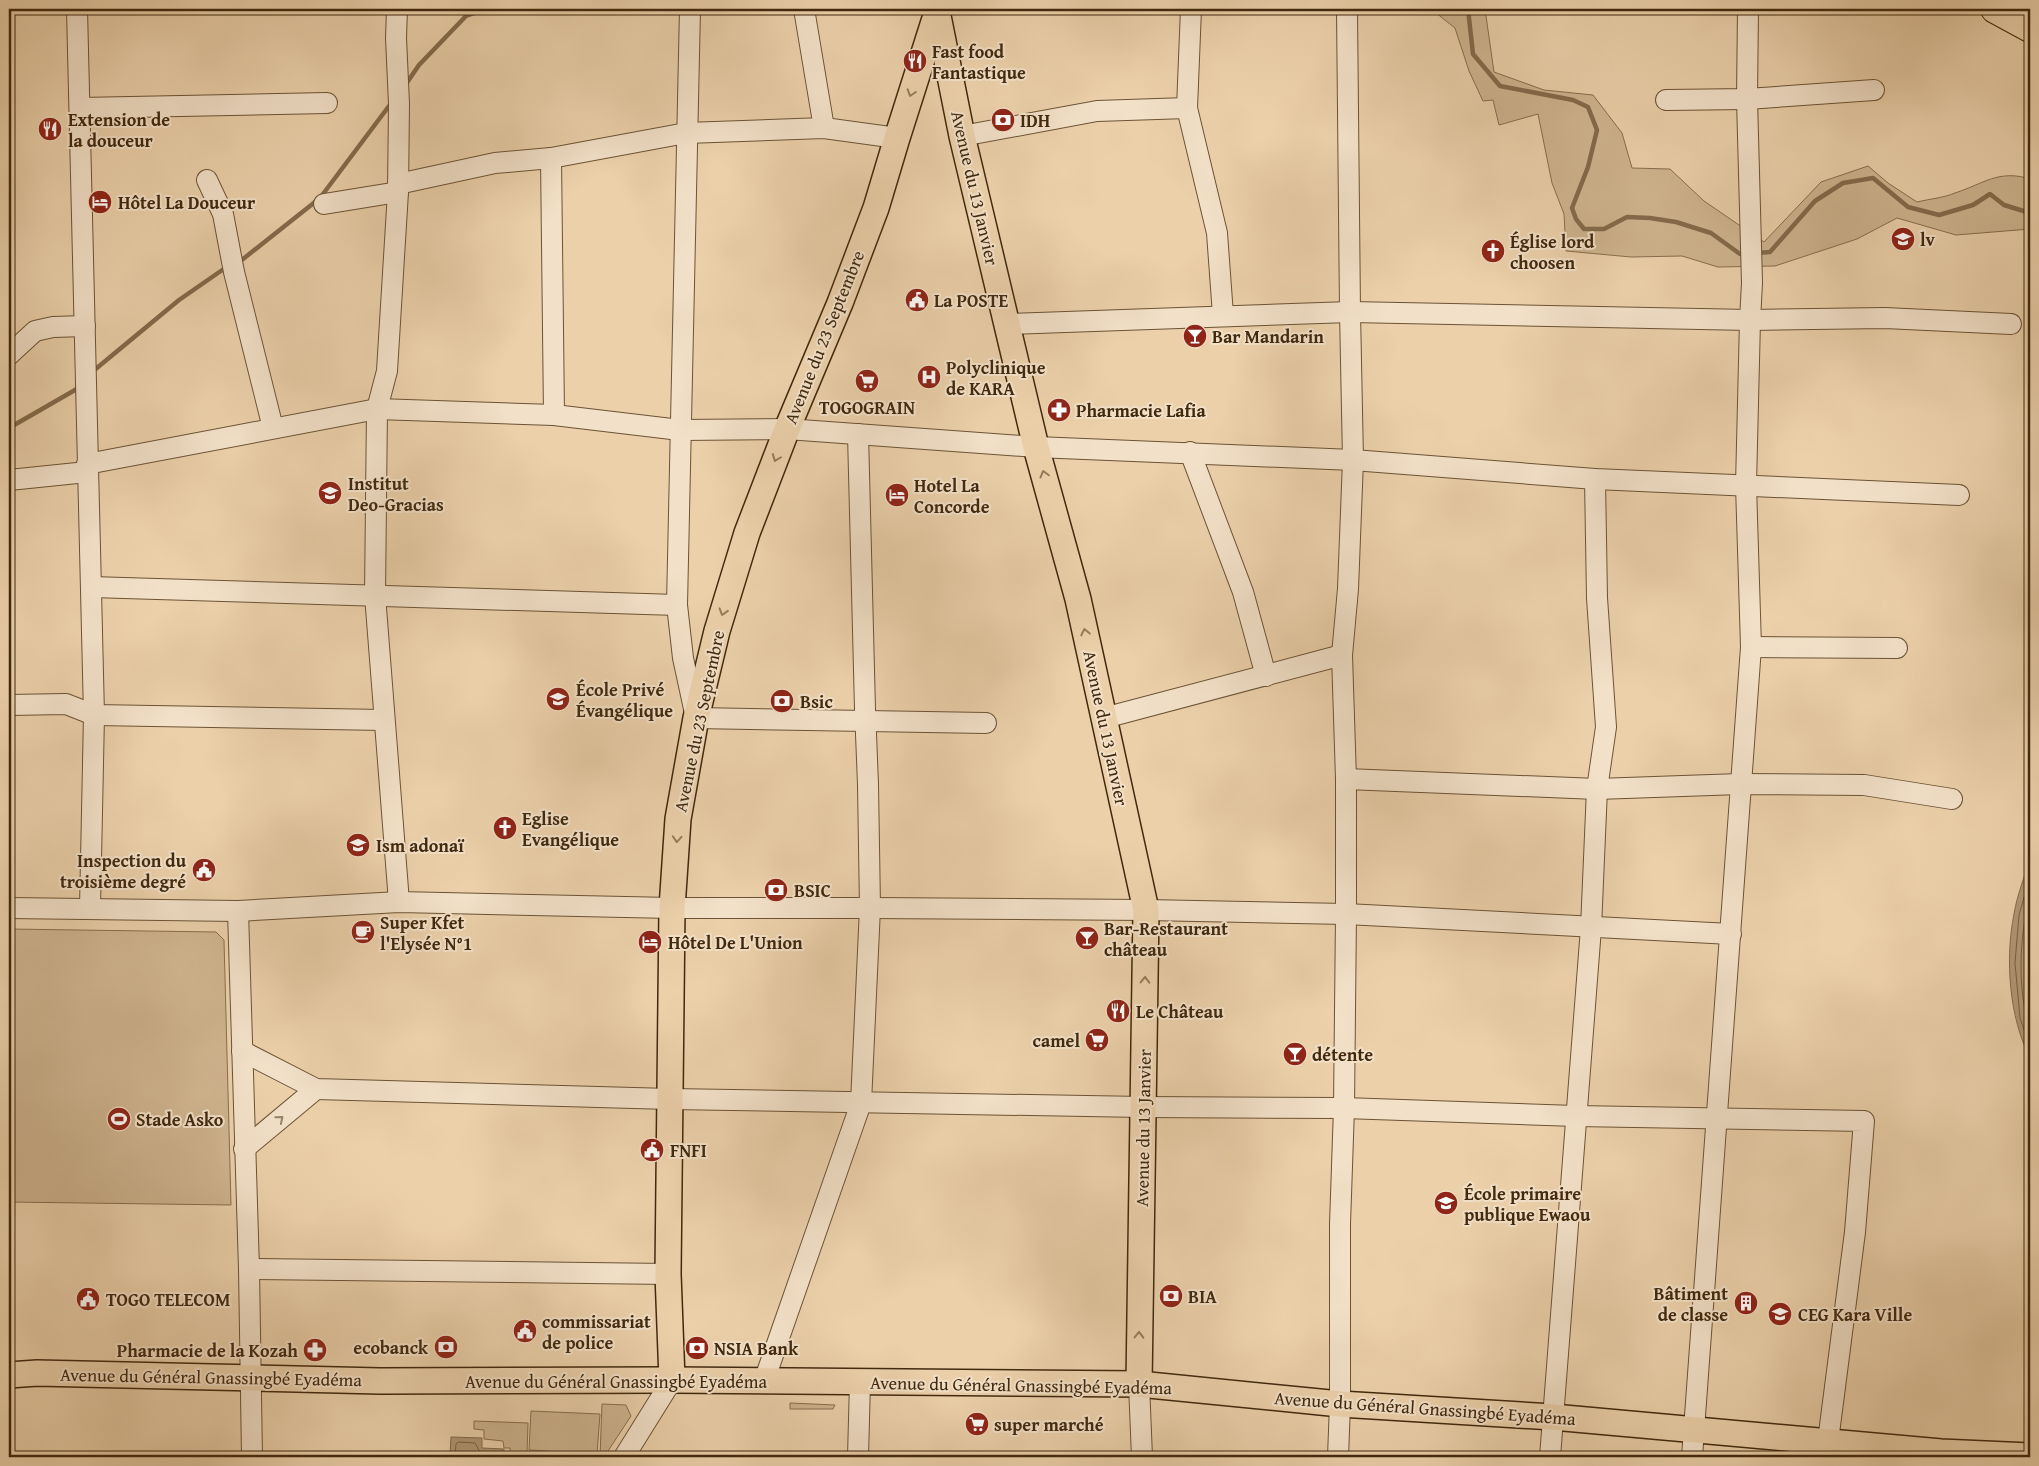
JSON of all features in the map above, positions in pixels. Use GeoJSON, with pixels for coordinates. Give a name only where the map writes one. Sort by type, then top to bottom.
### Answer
{"type":"FeatureCollection","features":[{"type":"Feature","properties":{"kind":"highway"},"geometry":{"type":"LineString","coordinates":[[1996,9],[2030,28]]}},
{"type":"Feature","properties":{"kind":"main road","name":"Avenue du 13 Janvier"},"geometry":{"type":"LineString","coordinates":[[938,11],[962,136],[1036,447],[1078,599],[1146,910],[1139,1384]]}},
{"type":"Feature","properties":{"kind":"main road","name":"Avenue du 23 Septembre"},"geometry":{"type":"LineString","coordinates":[[672,1380],[668,1274],[672,908],[678,819],[696,718],[717,631],[747,533],[786,429],[840,303],[876,208],[938,11]]}},
{"type":"Feature","properties":{"kind":"main road","name":"Avenue du Général Gnassingbé Eyadéma"},"geometry":{"type":"LineString","coordinates":[[9,1375],[37,1373],[380,1381],[672,1380],[1139,1384],[1340,1404],[1693,1428],[1828,1447],[2030,1456]]}},
{"type":"Feature","properties":{"kind":"street"},"geometry":{"type":"LineString","coordinates":[[77,9],[94,715],[90,908]]}},
{"type":"Feature","properties":{"kind":"street"},"geometry":{"type":"LineString","coordinates":[[397,9],[398,188],[387,371],[377,409],[375,595],[399,902]]}},
{"type":"Feature","properties":{"kind":"street"},"geometry":{"type":"LineString","coordinates":[[690,9],[677,606],[683,658],[696,718],[865,719],[986,723]]}},
{"type":"Feature","properties":{"kind":"street"},"geometry":{"type":"LineString","coordinates":[[804,9],[824,128]]}},
{"type":"Feature","properties":{"kind":"street"},"geometry":{"type":"LineString","coordinates":[[1191,9],[1187,108],[1217,233],[1223,315]]}},
{"type":"Feature","properties":{"kind":"street"},"geometry":{"type":"LineString","coordinates":[[1338,1457],[1346,914],[1346,780],[1342,655],[1348,589],[1353,460],[1347,9]]}},
{"type":"Feature","properties":{"kind":"street"},"geometry":{"type":"LineString","coordinates":[[1692,1457],[1751,647],[1746,485],[1752,283],[1748,9]]}},
{"type":"Feature","properties":{"kind":"street"},"geometry":{"type":"LineString","coordinates":[[1666,100],[1748,99],[1874,90]]}},
{"type":"Feature","properties":{"kind":"street"},"geometry":{"type":"LineString","coordinates":[[80,108],[326,103]]}},
{"type":"Feature","properties":{"kind":"street"},"geometry":{"type":"LineString","coordinates":[[962,136],[1098,111],[1187,108]]}},
{"type":"Feature","properties":{"kind":"street"},"geometry":{"type":"LineString","coordinates":[[324,204],[398,188],[495,163],[551,158],[686,133],[824,128],[897,138]]}},
{"type":"Feature","properties":{"kind":"street"},"geometry":{"type":"LineString","coordinates":[[551,158],[554,415]]}},
{"type":"Feature","properties":{"kind":"street"},"geometry":{"type":"LineString","coordinates":[[206,180],[223,214],[232,262],[273,428]]}},
{"type":"Feature","properties":{"kind":"street"},"geometry":{"type":"LineString","coordinates":[[1008,324],[1350,312],[1750,320],[1885,318],[2011,324]]}},
{"type":"Feature","properties":{"kind":"street"},"geometry":{"type":"LineString","coordinates":[[9,355],[34,331],[53,327],[85,326]]}},
{"type":"Feature","properties":{"kind":"street"},"geometry":{"type":"LineString","coordinates":[[9,480],[87,468],[273,428],[377,409],[554,415],[680,430],[786,429],[1036,447],[1353,460],[1595,479],[1959,495]]}},
{"type":"Feature","properties":{"kind":"street"},"geometry":{"type":"LineString","coordinates":[[764,1381],[861,1103],[870,908],[858,434]]}},
{"type":"Feature","properties":{"kind":"street"},"geometry":{"type":"LineString","coordinates":[[1190,452],[1243,592],[1266,676]]}},
{"type":"Feature","properties":{"kind":"street"},"geometry":{"type":"LineString","coordinates":[[1550,1457],[1591,928],[1597,789],[1606,727],[1597,598],[1595,479]]}},
{"type":"Feature","properties":{"kind":"street"},"geometry":{"type":"LineString","coordinates":[[91,587],[677,606]]}},
{"type":"Feature","properties":{"kind":"street"},"geometry":{"type":"LineString","coordinates":[[1751,647],[1897,648]]}},
{"type":"Feature","properties":{"kind":"street"},"geometry":{"type":"LineString","coordinates":[[1104,718],[1342,655]]}},
{"type":"Feature","properties":{"kind":"street"},"geometry":{"type":"LineString","coordinates":[[9,706],[66,704],[94,715],[384,720]]}},
{"type":"Feature","properties":{"kind":"street"},"geometry":{"type":"LineString","coordinates":[[1346,780],[1597,789],[1740,784],[1864,786],[1952,799]]}},
{"type":"Feature","properties":{"kind":"street"},"geometry":{"type":"LineString","coordinates":[[9,908],[238,911],[399,902],[672,908],[1146,910],[1346,914],[1731,934]]}},
{"type":"Feature","properties":{"kind":"street"},"geometry":{"type":"LineString","coordinates":[[238,911],[249,1269],[252,1457]]}},
{"type":"Feature","properties":{"kind":"street"},"geometry":{"type":"LineString","coordinates":[[242,1051],[316,1089],[861,1103],[1344,1108],[1576,1116],[1864,1121],[1855,1232],[1828,1447]]}},
{"type":"Feature","properties":{"kind":"street"},"geometry":{"type":"LineString","coordinates":[[244,1149],[316,1089]]}},
{"type":"Feature","properties":{"kind":"street"},"geometry":{"type":"LineString","coordinates":[[249,1269],[668,1274]]}},
{"type":"Feature","properties":{"kind":"street"},"geometry":{"type":"LineString","coordinates":[[624,1457],[672,1380]]}},
{"type":"Feature","properties":{"kind":"street"},"geometry":{"type":"LineString","coordinates":[[858,1457],[860,1382]]}},
{"type":"Feature","properties":{"kind":"street","name":"Avenue du 13 Janvier"},"geometry":{"type":"LineString","coordinates":[[1139,1384],[1142,1457]]}},
{"type":"Feature","properties":{"kind":"shaded area"},"geometry":{"type":"Polygon","coordinates":[[[1431,9],[1485,9],[1494,72],[1544,90],[1593,95],[1622,133],[1632,168],[1670,169],[1704,201],[1764,242],[1821,182],[1868,166],[1888,183],[1917,202],[1950,195],[2000,177],[2019,176],[2030,179],[2030,229],[1956,235],[1897,218],[1857,239],[1775,266],[1718,267],[1682,256],[1631,257],[1566,251],[1564,214],[1552,183],[1538,114],[1499,125],[1493,100],[1483,101],[1469,71],[1455,28],[1431,9]]]}},
{"type":"Feature","properties":{"kind":"shaded area","name":"Stade Asko"},"geometry":{"type":"Polygon","coordinates":[[[9,929],[216,932],[224,940],[231,1205],[9,1202],[9,929]]]}},
{"type":"Feature","properties":{"kind":"shaded area"},"geometry":{"type":"Polygon","coordinates":[[[790,1403],[835,1405],[833,1409],[790,1409],[790,1403]]]}},
{"type":"Feature","properties":{"kind":"shaded area"},"geometry":{"type":"Polygon","coordinates":[[[602,1404],[626,1405],[631,1416],[604,1457],[600,1457],[602,1404]]]}},
{"type":"Feature","properties":{"kind":"shaded area"},"geometry":{"type":"Polygon","coordinates":[[[531,1411],[600,1414],[597,1454],[529,1450],[531,1411]]]}},
{"type":"Feature","properties":{"kind":"shaded area"},"geometry":{"type":"Polygon","coordinates":[[[474,1421],[528,1423],[527,1454],[596,1457],[510,1457],[510,1448],[504,1448],[503,1441],[484,1439],[484,1430],[474,1429],[474,1421]]]}},
{"type":"Feature","properties":{"kind":"water"},"geometry":{"type":"Polygon","coordinates":[[[2030,858],[2030,1058],[2017,1025],[2013,1006],[2010,950],[2014,914],[2030,858]]]}},
{"type":"Feature","properties":{"kind":"water"},"geometry":{"type":"Polygon","coordinates":[[[451,1437],[482,1438],[482,1448],[504,1449],[504,1457],[450,1455],[451,1437]]]}},
{"type":"Feature","properties":{"kind":"waterway"},"geometry":{"type":"LineString","coordinates":[[406,84],[419,65],[466,16],[486,9]]}},
{"type":"Feature","properties":{"kind":"waterway"},"geometry":{"type":"LineString","coordinates":[[1468,9],[1473,54],[1500,86],[1573,100],[1588,107],[1597,130],[1588,167],[1572,208],[1576,219],[1584,229],[1604,229],[1627,217],[1676,222],[1711,233],[1740,254],[1746,254]]}},
{"type":"Feature","properties":{"kind":"waterway"},"geometry":{"type":"LineString","coordinates":[[238,263],[320,198],[392,102]]}},
{"type":"Feature","properties":{"kind":"waterway"},"geometry":{"type":"LineString","coordinates":[[1757,253],[1770,252],[1815,201],[1843,183],[1873,178],[1908,207],[1939,215],[1973,205],[1990,194],[2004,205],[2030,213]]}},
{"type":"Feature","properties":{"kind":"waterway"},"geometry":{"type":"LineString","coordinates":[[92,372],[179,300],[228,266]]}},
{"type":"Feature","properties":{"kind":"waterway"},"geometry":{"type":"LineString","coordinates":[[9,428],[75,390],[80,385]]}},
{"type":"Feature","properties":{"kind":"place","name":"Fast food Fantastique"},"geometry":{"type":"Point","coordinates":[915,61]}},
{"type":"Feature","properties":{"kind":"place","name":"IDH"},"geometry":{"type":"Point","coordinates":[1003,120]}},
{"type":"Feature","properties":{"kind":"place","name":"Extension de la douceur"},"geometry":{"type":"Point","coordinates":[50,129]}},
{"type":"Feature","properties":{"kind":"place","name":"Hôtel La Douceur"},"geometry":{"type":"Point","coordinates":[100,202]}},
{"type":"Feature","properties":{"kind":"place","name":"lv"},"geometry":{"type":"Point","coordinates":[1903,239]}},
{"type":"Feature","properties":{"kind":"place","name":"Église lord choosen"},"geometry":{"type":"Point","coordinates":[1493,251]}},
{"type":"Feature","properties":{"kind":"place","name":"La POSTE"},"geometry":{"type":"Point","coordinates":[917,300]}},
{"type":"Feature","properties":{"kind":"place","name":"Bar Mandarin"},"geometry":{"type":"Point","coordinates":[1195,336]}},
{"type":"Feature","properties":{"kind":"place","name":"Polyclinique de KARA"},"geometry":{"type":"Point","coordinates":[929,377]}},
{"type":"Feature","properties":{"kind":"place","name":"TOGOGRAIN"},"geometry":{"type":"Point","coordinates":[867,381]}},
{"type":"Feature","properties":{"kind":"place","name":"Pharmacie Lafia"},"geometry":{"type":"Point","coordinates":[1059,410]}},
{"type":"Feature","properties":{"kind":"place","name":"Institut Deo-Gracias"},"geometry":{"type":"Point","coordinates":[330,493]}},
{"type":"Feature","properties":{"kind":"place","name":"Hotel La Concorde"},"geometry":{"type":"Point","coordinates":[897,495]}},
{"type":"Feature","properties":{"kind":"place","name":"École Privé Évangélique"},"geometry":{"type":"Point","coordinates":[558,699]}},
{"type":"Feature","properties":{"kind":"place","name":"Bsic"},"geometry":{"type":"Point","coordinates":[782,701]}},
{"type":"Feature","properties":{"kind":"place","name":"Eglise Evangélique"},"geometry":{"type":"Point","coordinates":[505,828]}},
{"type":"Feature","properties":{"kind":"place","name":"Ism adonaï"},"geometry":{"type":"Point","coordinates":[358,845]}},
{"type":"Feature","properties":{"kind":"place","name":"Inspection du troisième degré"},"geometry":{"type":"Point","coordinates":[204,870]}},
{"type":"Feature","properties":{"kind":"place","name":"BSIC"},"geometry":{"type":"Point","coordinates":[776,890]}},
{"type":"Feature","properties":{"kind":"place","name":"Super Kfet l'Elysée N°1"},"geometry":{"type":"Point","coordinates":[363,932]}},
{"type":"Feature","properties":{"kind":"place","name":"Bar-Restaurant château"},"geometry":{"type":"Point","coordinates":[1087,938]}},
{"type":"Feature","properties":{"kind":"place","name":"Hôtel De L'Union"},"geometry":{"type":"Point","coordinates":[650,942]}},
{"type":"Feature","properties":{"kind":"place","name":"Le Château"},"geometry":{"type":"Point","coordinates":[1118,1011]}},
{"type":"Feature","properties":{"kind":"place","name":"camel"},"geometry":{"type":"Point","coordinates":[1097,1040]}},
{"type":"Feature","properties":{"kind":"place","name":"détente"},"geometry":{"type":"Point","coordinates":[1295,1054]}},
{"type":"Feature","properties":{"kind":"place","name":"Stade Asko"},"geometry":{"type":"Point","coordinates":[119,1119]}},
{"type":"Feature","properties":{"kind":"place","name":"FNFI"},"geometry":{"type":"Point","coordinates":[652,1150]}},
{"type":"Feature","properties":{"kind":"place","name":"École primaire publique Ewaou"},"geometry":{"type":"Point","coordinates":[1446,1203]}},
{"type":"Feature","properties":{"kind":"place","name":"BIA"},"geometry":{"type":"Point","coordinates":[1171,1296]}},
{"type":"Feature","properties":{"kind":"place","name":"TOGO TELECOM"},"geometry":{"type":"Point","coordinates":[88,1299]}},
{"type":"Feature","properties":{"kind":"place","name":"Bâtiment de classe"},"geometry":{"type":"Point","coordinates":[1746,1303]}},
{"type":"Feature","properties":{"kind":"place","name":"CEG Kara Ville"},"geometry":{"type":"Point","coordinates":[1780,1314]}},
{"type":"Feature","properties":{"kind":"place","name":"commissariat de police"},"geometry":{"type":"Point","coordinates":[525,1331]}},
{"type":"Feature","properties":{"kind":"place","name":"ecobanck"},"geometry":{"type":"Point","coordinates":[446,1347]}},
{"type":"Feature","properties":{"kind":"place","name":"NSIA Bank"},"geometry":{"type":"Point","coordinates":[697,1348]}},
{"type":"Feature","properties":{"kind":"place","name":"Pharmacie de la Kozah"},"geometry":{"type":"Point","coordinates":[315,1350]}},
{"type":"Feature","properties":{"kind":"place","name":"super marché"},"geometry":{"type":"Point","coordinates":[977,1424]}}]}
